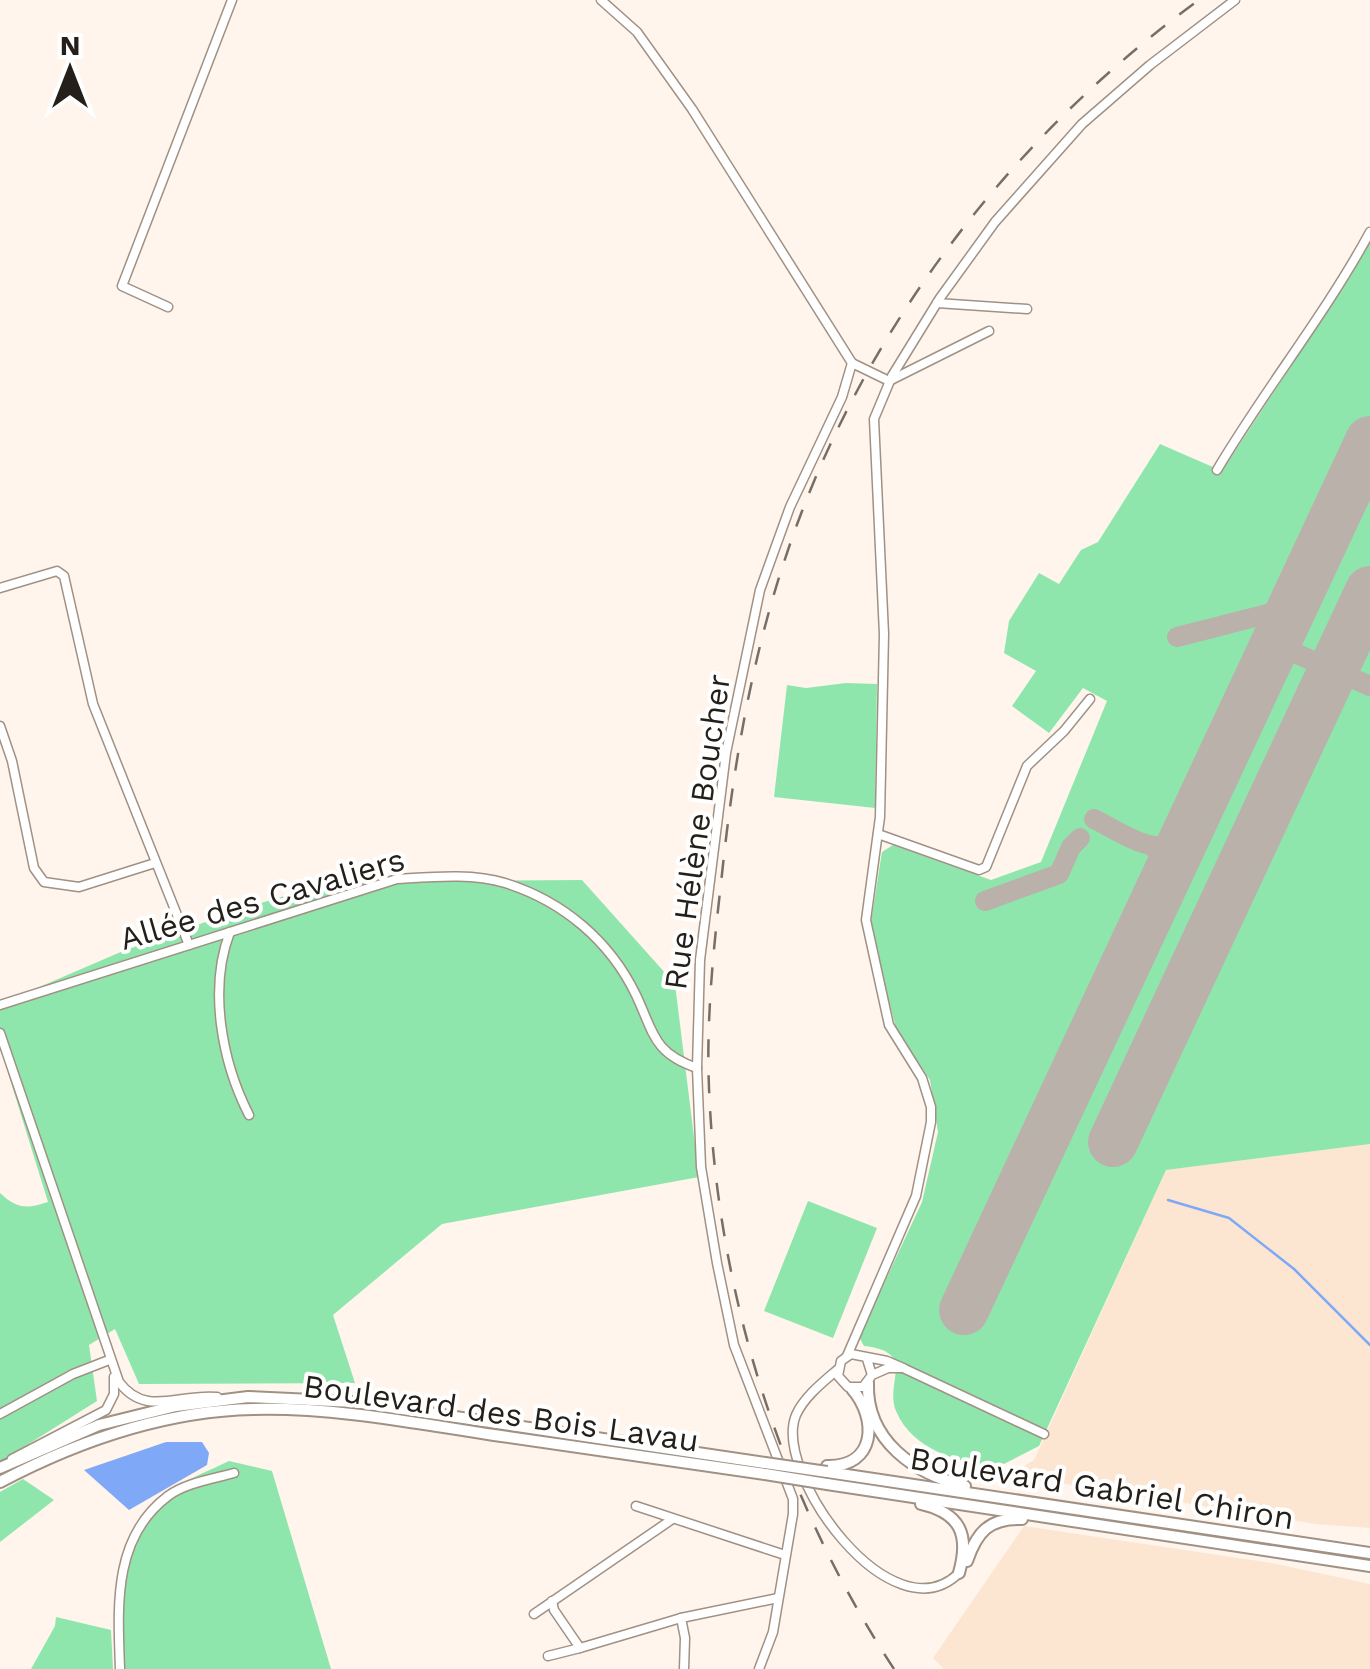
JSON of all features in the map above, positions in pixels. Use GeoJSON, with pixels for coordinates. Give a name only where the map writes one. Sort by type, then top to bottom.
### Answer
{"type":"FeatureCollection","features":[{"type":"Feature","properties":{"kind":"main road"},"geometry":{"type":"LineString","coordinates":[[870,1379],[869,1403],[876,1424],[897,1453],[934,1478],[994,1496]]}},
{"type":"Feature","properties":{"kind":"main road"},"geometry":{"type":"LineString","coordinates":[[827,1474],[854,1460],[867,1445],[869,1422],[852,1388]]}},
{"type":"Feature","properties":{"kind":"main road","name":"Boulevard des Bois Lavau"},"geometry":{"type":"LineString","coordinates":[[1,1468],[99,1425],[224,1398],[354,1402],[765,1468]]}},
{"type":"Feature","properties":{"kind":"main road","name":"Boulevard des Bois Lavau"},"geometry":{"type":"LineString","coordinates":[[0,1482],[105,1436],[160,1421],[249,1409],[354,1414],[827,1474]]}},
{"type":"Feature","properties":{"kind":"main road","name":"Boulevard Gabriel Chiron"},"geometry":{"type":"LineString","coordinates":[[827,1474],[1370,1551]]}},
{"type":"Feature","properties":{"kind":"main road","name":"Boulevard Gabriel Chiron"},"geometry":{"type":"LineString","coordinates":[[827,1474],[849,1487],[1370,1566]]}},
{"type":"Feature","properties":{"kind":"main road"},"geometry":{"type":"LineString","coordinates":[[849,1487],[942,1510],[962,1532],[960,1573]]}},
{"type":"Feature","properties":{"kind":"main road"},"geometry":{"type":"LineString","coordinates":[[960,1573],[977,1535],[991,1523],[1057,1519]]}},
{"type":"Feature","properties":{"kind":"street"},"geometry":{"type":"LineString","coordinates":[[168,307],[122,286],[232,0]]}},
{"type":"Feature","properties":{"kind":"street"},"geometry":{"type":"LineString","coordinates":[[601,0],[636,32],[692,110],[852,363],[889,381]]}},
{"type":"Feature","properties":{"kind":"street"},"geometry":{"type":"LineString","coordinates":[[960,1573],[940,1587],[917,1588],[872,1567],[836,1534],[820,1510],[794,1447],[796,1414],[847,1356],[916,1196],[931,1122],[927,1090],[889,1024],[866,920],[878,834],[884,634],[874,419],[889,381],[994,222],[1082,124],[1150,65],[1236,0]]}},
{"type":"Feature","properties":{"kind":"street"},"geometry":{"type":"LineString","coordinates":[[1217,470],[1370,232]]}},
{"type":"Feature","properties":{"kind":"street"},"geometry":{"type":"LineString","coordinates":[[937,303],[1027,310]]}},
{"type":"Feature","properties":{"kind":"street"},"geometry":{"type":"LineString","coordinates":[[889,381],[988,331]]}},
{"type":"Feature","properties":{"kind":"street","name":"Rue Hélène Boucher"},"geometry":{"type":"LineString","coordinates":[[759,1669],[773,1632],[794,1514],[793,1498],[734,1345],[701,1167],[697,1068],[700,960],[726,753],[760,590],[790,507],[842,397],[852,363]]}},
{"type":"Feature","properties":{"kind":"street"},"geometry":{"type":"LineString","coordinates":[[0,588],[57,572],[64,576],[94,704],[188,945]]}},
{"type":"Feature","properties":{"kind":"street"},"geometry":{"type":"LineString","coordinates":[[878,834],[979,870],[986,867],[1027,766],[1064,732],[1090,699]]}},
{"type":"Feature","properties":{"kind":"street"},"geometry":{"type":"LineString","coordinates":[[0,726],[12,761],[34,868],[44,882],[79,886],[155,863]]}},
{"type":"Feature","properties":{"kind":"street","name":"Allée des Cavaliers"},"geometry":{"type":"LineString","coordinates":[[0,1005],[398,879],[448,877],[502,882],[556,906],[590,931],[620,966],[656,1042],[673,1058],[697,1068]]}},
{"type":"Feature","properties":{"kind":"street"},"geometry":{"type":"LineString","coordinates":[[230,932],[222,970],[220,1026],[249,1115]]}},
{"type":"Feature","properties":{"kind":"street"},"geometry":{"type":"LineString","coordinates":[[0,1032],[113,1372],[114,1394],[106,1410],[18,1454],[1,1468]]}},
{"type":"Feature","properties":{"kind":"street"},"geometry":{"type":"LineString","coordinates":[[854,1338],[870,1379]]}},
{"type":"Feature","properties":{"kind":"street"},"geometry":{"type":"LineString","coordinates":[[847,1356],[887,1360],[1044,1434]]}},
{"type":"Feature","properties":{"kind":"street"},"geometry":{"type":"LineString","coordinates":[[0,1414],[73,1374],[109,1360]]}},
{"type":"Feature","properties":{"kind":"street"},"geometry":{"type":"LineString","coordinates":[[818,1388],[841,1382],[852,1388],[888,1368],[903,1368]]}},
{"type":"Feature","properties":{"kind":"street"},"geometry":{"type":"LineString","coordinates":[[838,1370],[841,1382]]}},
{"type":"Feature","properties":{"kind":"street"},"geometry":{"type":"LineString","coordinates":[[113,1372],[129,1395],[138,1400],[224,1398]]}},
{"type":"Feature","properties":{"kind":"street"},"geometry":{"type":"LineString","coordinates":[[120,1669],[118,1592],[132,1540],[146,1517],[170,1495],[234,1473]]}},
{"type":"Feature","properties":{"kind":"street"},"geometry":{"type":"LineString","coordinates":[[636,1506],[785,1556]]}},
{"type":"Feature","properties":{"kind":"street"},"geometry":{"type":"LineString","coordinates":[[534,1614],[672,1520]]}},
{"type":"Feature","properties":{"kind":"street"},"geometry":{"type":"LineString","coordinates":[[548,1656],[681,1618],[772,1596],[778,1598]]}},
{"type":"Feature","properties":{"kind":"street"},"geometry":{"type":"LineString","coordinates":[[552,1601],[580,1648]]}},
{"type":"Feature","properties":{"kind":"street"},"geometry":{"type":"LineString","coordinates":[[681,1618],[686,1638],[684,1669]]}},
{"type":"Feature","properties":{"kind":"shaded area"},"geometry":{"type":"Polygon","coordinates":[[[1370,1144],[1370,1528],[1315,1524],[1009,1475],[1034,1460],[1166,1170],[1370,1144]]]}},
{"type":"Feature","properties":{"kind":"shaded area"},"geometry":{"type":"Polygon","coordinates":[[[1024,1526],[1272,1563],[1370,1584],[1370,1669],[944,1669],[933,1658],[1024,1526]]]}},
{"type":"Feature","properties":{"kind":"green space"},"geometry":{"type":"Polygon","coordinates":[[[1370,237],[1370,1144],[1166,1170],[1039,1446],[996,1468],[952,1457],[925,1445],[904,1425],[893,1400],[895,1362],[880,1349],[864,1346],[859,1337],[922,1202],[938,1132],[930,1080],[896,1028],[870,928],[882,852],[893,845],[991,880],[1041,862],[1107,701],[1083,688],[1049,733],[1012,706],[1036,671],[1004,653],[1009,621],[1039,573],[1059,584],[1081,550],[1098,542],[1160,444],[1222,471],[1352,273],[1370,237]]]}},
{"type":"Feature","properties":{"kind":"green space"},"geometry":{"type":"Polygon","coordinates":[[[877,684],[875,808],[774,797],[787,685],[806,688],[877,684]]]}},
{"type":"Feature","properties":{"kind":"green space"},"geometry":{"type":"Polygon","coordinates":[[[582,880],[675,984],[699,1177],[442,1224],[333,1315],[355,1383],[139,1384],[115,1329],[89,1345],[97,1401],[0,1462],[0,1193],[22,1206],[48,1202],[0,1047],[0,1004],[123,951],[332,882],[582,880]]]}},
{"type":"Feature","properties":{"kind":"green space"},"geometry":{"type":"Polygon","coordinates":[[[808,1201],[877,1228],[833,1338],[764,1311],[808,1201]]]}},
{"type":"Feature","properties":{"kind":"green space"},"geometry":{"type":"Polygon","coordinates":[[[229,1461],[272,1471],[331,1669],[123,1669],[122,1578],[133,1534],[159,1498],[229,1461]]]}},
{"type":"Feature","properties":{"kind":"green space"},"geometry":{"type":"Polygon","coordinates":[[[23,1479],[54,1500],[0,1542],[0,1492],[23,1479]]]}},
{"type":"Feature","properties":{"kind":"green space"},"geometry":{"type":"Polygon","coordinates":[[[56,1617],[111,1630],[113,1669],[31,1669],[56,1617]]]}},
{"type":"Feature","properties":{"kind":"water"},"geometry":{"type":"Polygon","coordinates":[[[166,1442],[202,1442],[209,1453],[207,1465],[129,1510],[84,1470],[166,1442]]]}},
{"type":"Feature","properties":{"kind":"waterway"},"geometry":{"type":"LineString","coordinates":[[1168,1200],[1229,1218],[1294,1269],[1370,1345]]}},
{"type":"Feature","properties":{"kind":"taxiway"},"geometry":{"type":"LineString","coordinates":[[1177,637],[1279,611],[1292,601],[1303,584]]}},
{"type":"Feature","properties":{"kind":"taxiway"},"geometry":{"type":"LineString","coordinates":[[1269,657],[1280,649],[1288,650],[1370,686]]}},
{"type":"Feature","properties":{"kind":"taxiway"},"geometry":{"type":"LineString","coordinates":[[1094,819],[1153,846],[1175,843],[1185,835]]}},
{"type":"Feature","properties":{"kind":"taxiway"},"geometry":{"type":"LineString","coordinates":[[985,901],[1059,874],[1071,847],[1080,838]]}},
{"type":"Feature","properties":{"kind":"taxiway"},"geometry":{"type":"LineString","coordinates":[[1153,846],[1165,861],[1164,880]]}},
{"type":"Feature","properties":{"kind":"runway"},"geometry":{"type":"LineString","coordinates":[[964,1310],[1370,441]]}},
{"type":"Feature","properties":{"kind":"runway"},"geometry":{"type":"LineString","coordinates":[[1113,1142],[1370,591]]}},
{"type":"Feature","properties":{"kind":"railway"},"geometry":{"type":"LineString","coordinates":[[894,1669],[854,1603],[788,1464],[762,1391],[725,1242],[709,1088],[709,1034],[726,835],[745,716],[772,600],[815,479],[853,399],[897,322],[948,248],[1003,179],[1064,114],[1199,0]]}}]}
